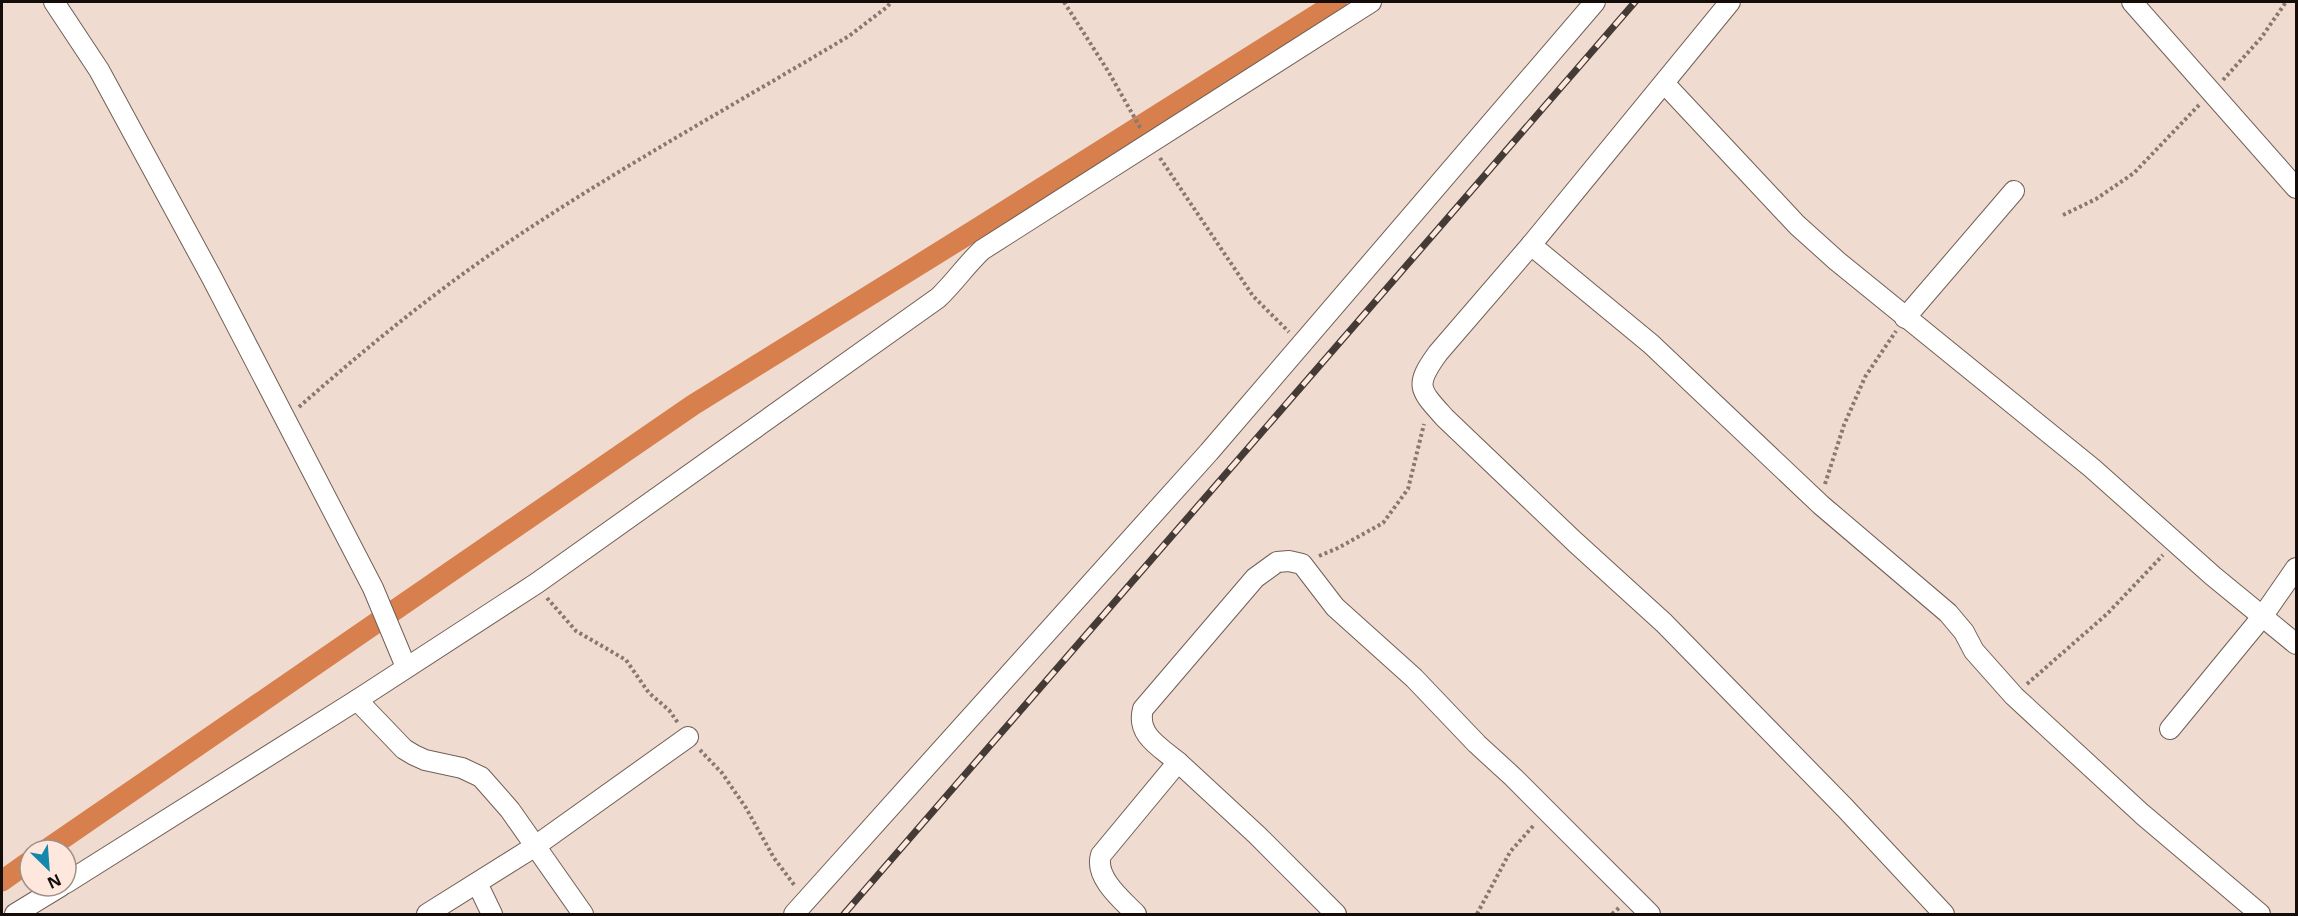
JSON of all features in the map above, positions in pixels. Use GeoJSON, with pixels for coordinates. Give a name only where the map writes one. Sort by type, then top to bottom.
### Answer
{"type":"FeatureCollection","features":[{"type":"Feature","properties":{"kind":"street"},"geometry":{"type":"LineString","coordinates":[[54,2],[99,70],[123,113],[286,418],[373,588],[406,667]]}},
{"type":"Feature","properties":{"kind":"street"},"geometry":{"type":"LineString","coordinates":[[78,875],[357,700],[537,583],[938,298],[982,250],[1371,2]]}},
{"type":"Feature","properties":{"kind":"street"},"geometry":{"type":"LineString","coordinates":[[794,915],[1201,461],[1595,2]]}},
{"type":"Feature","properties":{"kind":"street"},"geometry":{"type":"LineString","coordinates":[[1730,2],[1426,370],[1421,381],[1422,388],[1462,434],[1664,623],[1736,694],[1944,915]]}},
{"type":"Feature","properties":{"kind":"street"},"geometry":{"type":"LineString","coordinates":[[2132,2],[2296,188]]}},
{"type":"Feature","properties":{"kind":"street"},"geometry":{"type":"LineString","coordinates":[[1664,83],[1797,225],[1905,318],[2043,427],[2296,644]]}},
{"type":"Feature","properties":{"kind":"street"},"geometry":{"type":"LineString","coordinates":[[1905,318],[2014,191]]}},
{"type":"Feature","properties":{"kind":"street"},"geometry":{"type":"LineString","coordinates":[[1531,245],[1651,344],[1821,505],[1948,613],[1964,632],[1974,651],[2014,696],[2142,814],[2260,915]]}},
{"type":"Feature","properties":{"kind":"street"},"geometry":{"type":"LineString","coordinates":[[1336,915],[1257,835],[1146,735],[1140,718],[1143,709],[1255,578],[1277,562],[1289,561],[1302,564],[1335,607],[1414,678],[1477,744],[1650,915]]}},
{"type":"Feature","properties":{"kind":"street"},"geometry":{"type":"LineString","coordinates":[[2170,729],[2262,617],[2296,568]]}},
{"type":"Feature","properties":{"kind":"street"},"geometry":{"type":"LineString","coordinates":[[357,700],[392,737],[414,755],[425,760],[462,768],[481,777],[510,810],[583,915]]}},
{"type":"Feature","properties":{"kind":"street"},"geometry":{"type":"LineString","coordinates":[[427,915],[534,847],[688,737]]}},
{"type":"Feature","properties":{"kind":"street"},"geometry":{"type":"LineString","coordinates":[[1136,915],[1111,887],[1099,865],[1100,859],[1178,762]]}},
{"type":"Feature","properties":{"kind":"street"},"geometry":{"type":"LineString","coordinates":[[477,883],[492,915]]}},
{"type":"Feature","properties":{"kind":"street"},"geometry":{"type":"LineString","coordinates":[[15,915],[42,898]]}},
{"type":"Feature","properties":{"kind":"path"},"geometry":{"type":"LineString","coordinates":[[286,418],[391,329],[489,256],[603,183],[849,36],[891,2]]}},
{"type":"Feature","properties":{"kind":"path"},"geometry":{"type":"LineString","coordinates":[[1064,2],[1108,71],[1149,143],[1253,296],[1302,345]]}},
{"type":"Feature","properties":{"kind":"path"},"geometry":{"type":"LineString","coordinates":[[2063,215],[2096,199],[2134,173],[2261,38],[2286,2]]}},
{"type":"Feature","properties":{"kind":"path"},"geometry":{"type":"LineString","coordinates":[[1821,505],[1824,486],[1844,425],[1865,377],[1905,318]]}},
{"type":"Feature","properties":{"kind":"path"},"geometry":{"type":"LineString","coordinates":[[1302,564],[1338,548],[1383,523],[1408,489],[1430,399]]}},
{"type":"Feature","properties":{"kind":"path"},"geometry":{"type":"LineString","coordinates":[[2014,696],[2107,614],[2175,541]]}},
{"type":"Feature","properties":{"kind":"path"},"geometry":{"type":"LineString","coordinates":[[1477,915],[1510,852],[1547,811]]}},
{"type":"Feature","properties":{"kind":"waterway"},"geometry":{"type":"LineString","coordinates":[[63,838],[693,405],[1337,2]]}},
{"type":"Feature","properties":{"kind":"waterway"},"geometry":{"type":"LineString","coordinates":[[2,881],[18,870]]}},
{"type":"Feature","properties":{"kind":"railway"},"geometry":{"type":"LineString","coordinates":[[844,914],[1635,2]]}}]}
